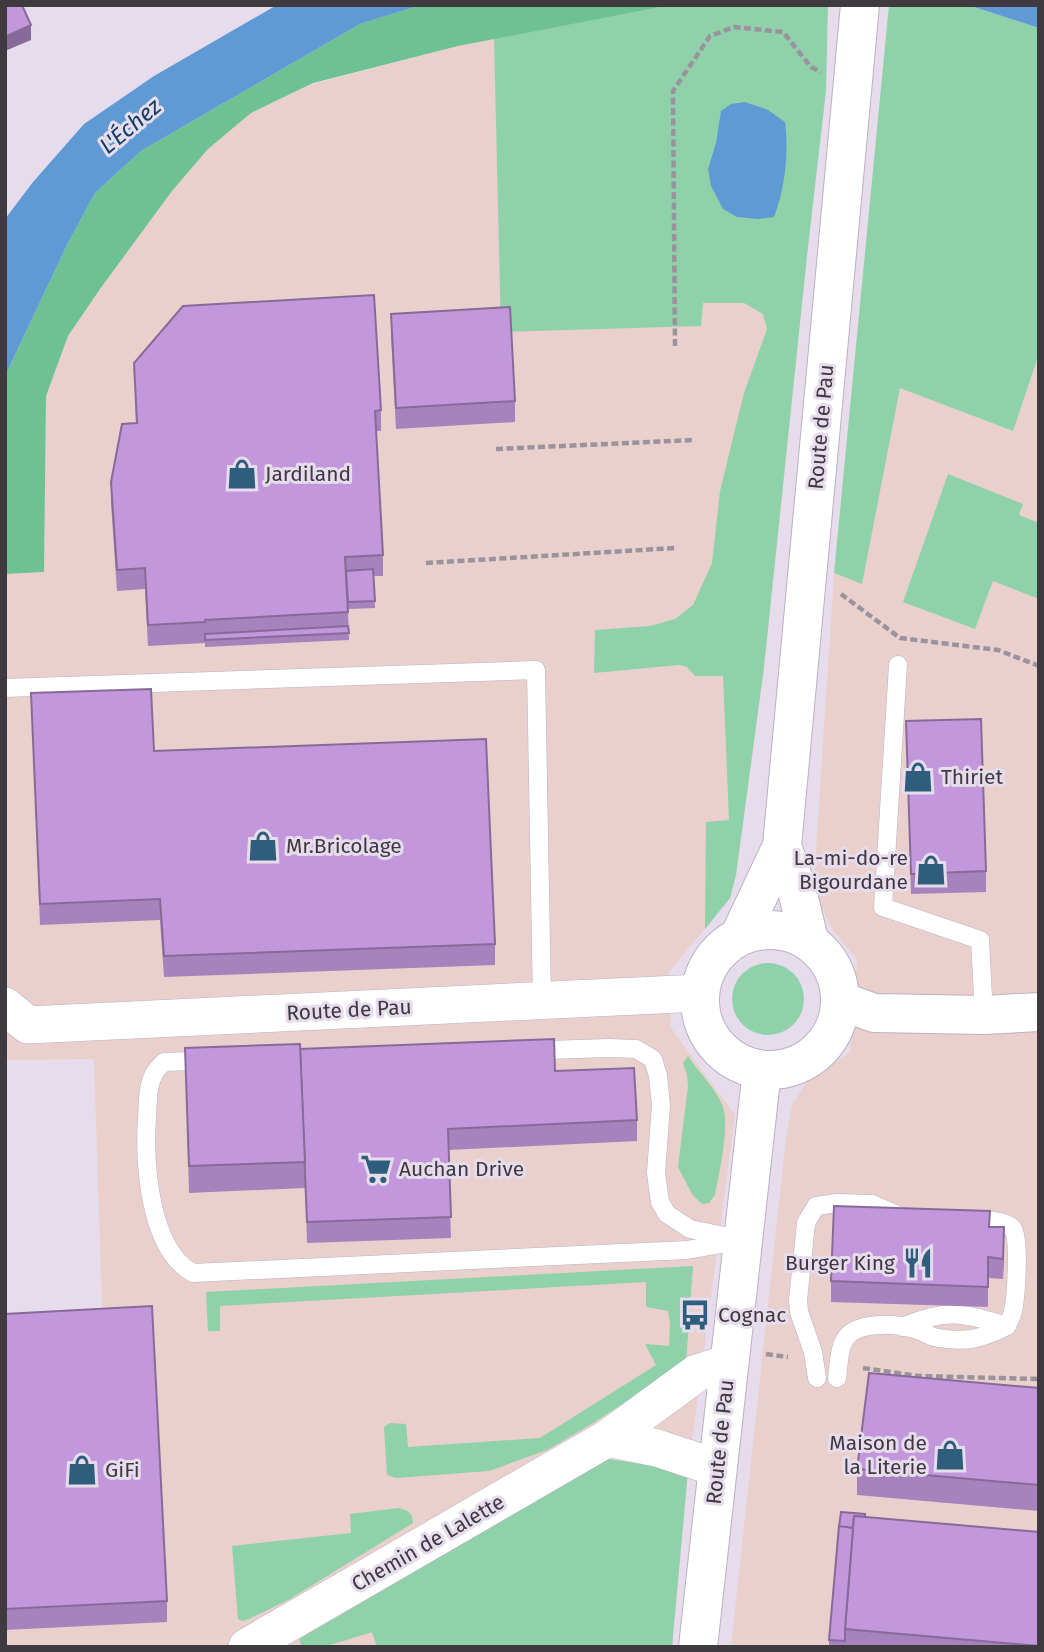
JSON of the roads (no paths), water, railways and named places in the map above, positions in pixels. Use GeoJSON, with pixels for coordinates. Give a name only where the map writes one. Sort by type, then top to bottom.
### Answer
{"type":"FeatureCollection","features":[{"type":"Feature","properties":{"kind":"main road","name":"Route de Pau"},"geometry":{"type":"LineString","coordinates":[[699,993],[706,970],[720,949],[740,935],[782,846],[860,6]]}},
{"type":"Feature","properties":{"kind":"main road","name":"Route de Pau"},"geometry":{"type":"LineString","coordinates":[[782,846],[796,886],[809,940],[826,956],[838,977],[841,1001]]}},
{"type":"Feature","properties":{"kind":"main road"},"geometry":{"type":"LineString","coordinates":[[740,935],[763,929],[786,930],[809,940]]}},
{"type":"Feature","properties":{"kind":"main road"},"geometry":{"type":"LineString","coordinates":[[699,993],[701,1015],[709,1035],[723,1052],[741,1065],[762,1070],[785,1069],[796,1065],[807,1060],[825,1045],[837,1024],[841,1001],[874,1013],[984,1015],[1039,1012]]}},
{"type":"Feature","properties":{"kind":"main road","name":"Route de Pau"},"geometry":{"type":"LineString","coordinates":[[698,1647],[762,1070]]}},
{"type":"Feature","properties":{"kind":"street","name":"Route de Pau"},"geometry":{"type":"LineString","coordinates":[[5,1006],[29,1025],[699,993]]}},
{"type":"Feature","properties":{"kind":"street","name":"Chemin de Lalette"},"geometry":{"type":"LineString","coordinates":[[247,1647],[608,1438],[697,1373],[729,1356]]}},
{"type":"Feature","properties":{"kind":"street"},"geometry":{"type":"LineString","coordinates":[[608,1438],[657,1448],[716,1468]]}},
{"type":"Feature","properties":{"kind":"lane"},"geometry":{"type":"LineString","coordinates":[[898,665],[883,907],[980,940],[984,1015]]}},
{"type":"Feature","properties":{"kind":"lane"},"geometry":{"type":"LineString","coordinates":[[5,688],[536,670],[542,1001]]}},
{"type":"Feature","properties":{"kind":"lane"},"geometry":{"type":"LineString","coordinates":[[636,1049],[653,1059],[658,1076],[661,1105],[656,1173],[660,1202],[667,1214],[690,1229],[744,1240],[687,1250],[193,1273],[173,1256],[157,1224],[148,1178],[145,1141],[148,1095],[153,1074],[164,1062],[636,1049]]}},
{"type":"Feature","properties":{"kind":"lane"},"geometry":{"type":"LineString","coordinates":[[816,1369],[798,1300],[806,1223],[816,1206],[837,1203],[872,1204],[904,1217],[914,1218]]}},
{"type":"Feature","properties":{"kind":"lane"},"geometry":{"type":"LineString","coordinates":[[838,1371],[844,1339],[864,1326],[903,1327],[916,1329],[929,1336],[967,1340],[1007,1326],[1013,1312],[1016,1281],[1016,1242],[1013,1229],[1006,1223],[947,1220]]}},
{"type":"Feature","properties":{"kind":"lane"},"geometry":{"type":"LineString","coordinates":[[903,1327],[926,1317],[945,1314],[984,1319],[1007,1326]]}},
{"type":"Feature","properties":{"kind":"water","name":"L'Échez"},"geometry":{"type":"Polygon","coordinates":[[[277,5],[421,5],[360,24],[141,151],[95,193],[67,245],[5,376],[5,219],[33,182],[84,124],[154,76],[277,5]]]}},
{"type":"Feature","properties":{"kind":"water"},"geometry":{"type":"Polygon","coordinates":[[[968,5],[1039,5],[1039,28],[968,5]]]}},
{"type":"Feature","properties":{"kind":"water"},"geometry":{"type":"Polygon","coordinates":[[[745,102],[768,110],[785,122],[785,170],[774,217],[737,217],[723,209],[711,186],[708,169],[716,143],[721,111],[731,104],[745,102]]]}},
{"type":"Feature","properties":{"kind":"place","name":"Jardiland"},"geometry":{"type":"Point","coordinates":[242,474]}},
{"type":"Feature","properties":{"kind":"place","name":"Thiriet"},"geometry":{"type":"Point","coordinates":[918,777]}},
{"type":"Feature","properties":{"kind":"place","name":"Mr.Bricolage"},"geometry":{"type":"Point","coordinates":[263,846]}},
{"type":"Feature","properties":{"kind":"place","name":"La-mi-do-re Bigourdane"},"geometry":{"type":"Point","coordinates":[931,870]}},
{"type":"Feature","properties":{"kind":"place","name":"Auchan Drive"},"geometry":{"type":"Point","coordinates":[376,1169]}},
{"type":"Feature","properties":{"kind":"place","name":"Burger King"},"geometry":{"type":"Point","coordinates":[918,1263]}},
{"type":"Feature","properties":{"kind":"place","name":"Cognac"},"geometry":{"type":"Point","coordinates":[695,1315]}},
{"type":"Feature","properties":{"kind":"place","name":"Maison de la Literie"},"geometry":{"type":"Point","coordinates":[950,1455]}},
{"type":"Feature","properties":{"kind":"place","name":"GiFi"},"geometry":{"type":"Point","coordinates":[82,1470]}}]}
